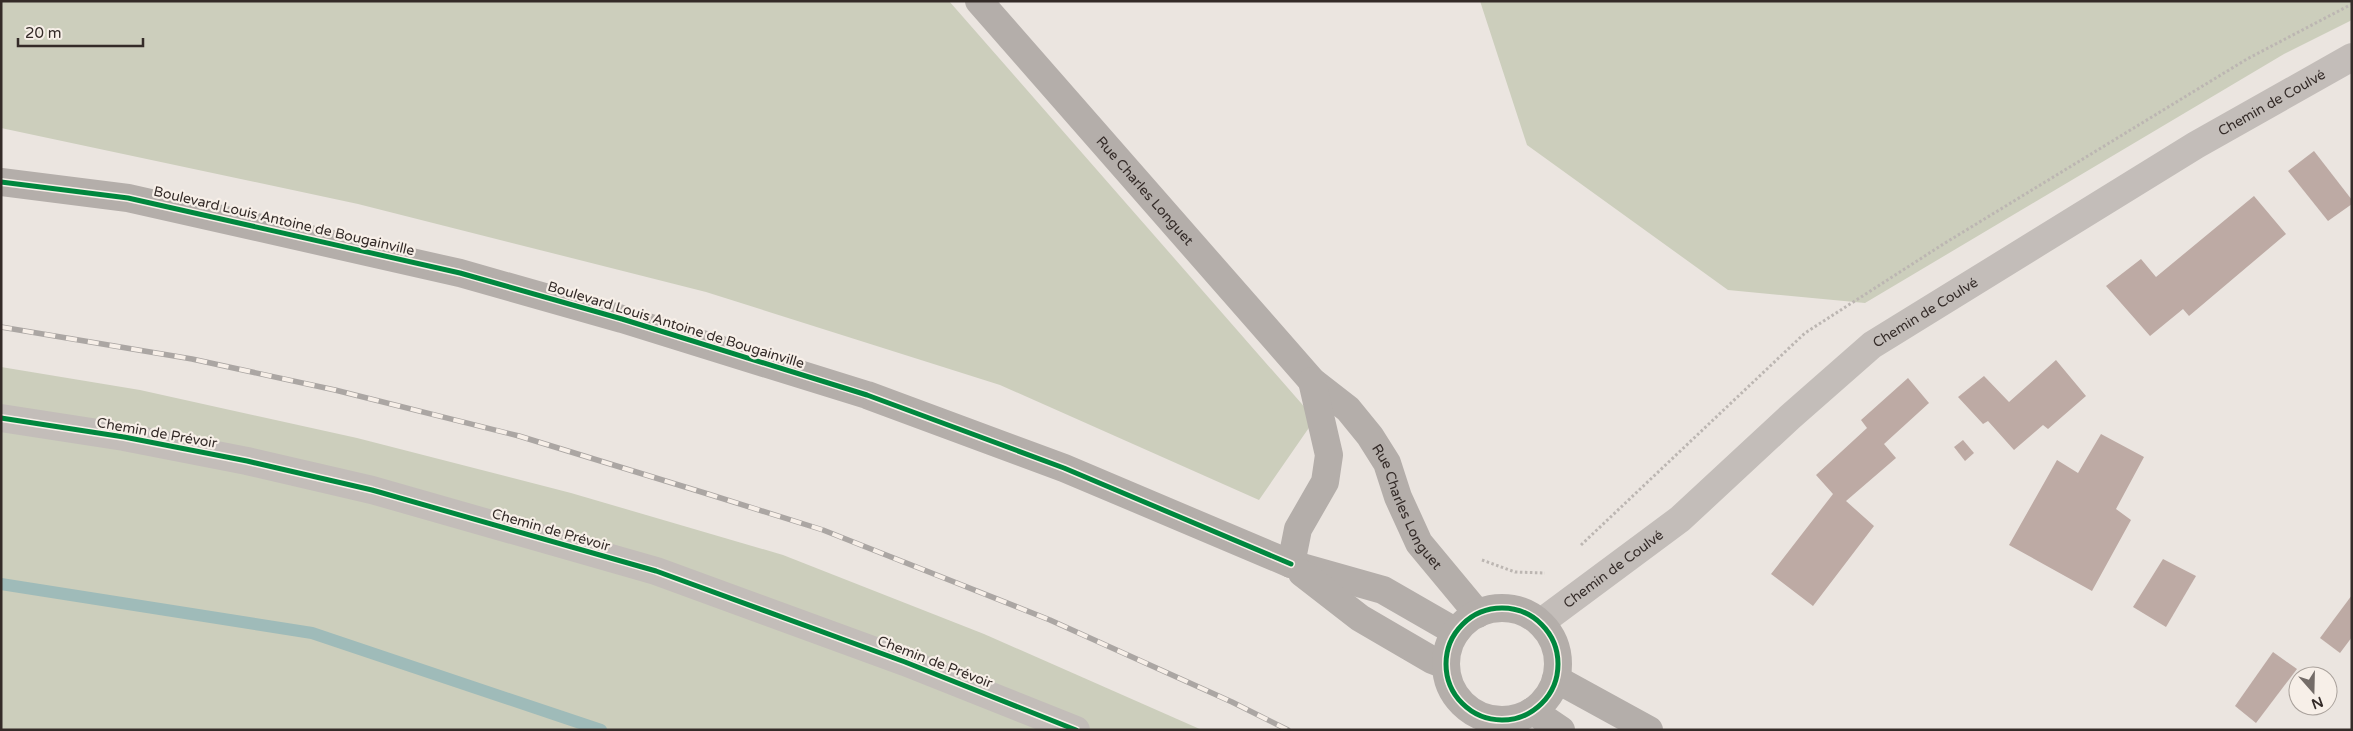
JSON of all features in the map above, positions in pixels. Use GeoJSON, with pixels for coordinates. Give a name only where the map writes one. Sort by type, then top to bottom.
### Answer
{"type":"FeatureCollection","features":[{"type":"Feature","properties":{"kind":"main road","name":"Rue Charles Longuet"},"geometry":{"type":"LineString","coordinates":[[979,1],[1312,381],[1348,409],[1370,436],[1386,463],[1398,497],[1419,542],[1478,614]]}},
{"type":"Feature","properties":{"kind":"main road","name":"Boulevard Louis Antoine de Bougainville"},"geometry":{"type":"LineString","coordinates":[[1,182],[128,198],[460,273],[622,319],[867,395],[1064,468],[1291,564],[1383,590],[1456,632]]}},
{"type":"Feature","properties":{"kind":"main road","name":"Rue Charles Longuet"},"geometry":{"type":"LineString","coordinates":[[1291,564],[1298,529],[1325,482],[1329,455],[1312,381]]}},
{"type":"Feature","properties":{"kind":"main road","name":"Boulevard Louis Antoine de Bougainville"},"geometry":{"type":"LineString","coordinates":[[1291,564],[1360,618],[1432,660],[1445,665]]}},
{"type":"Feature","properties":{"kind":"main road"},"geometry":{"type":"LineString","coordinates":[[1510,608],[1526,614],[1540,623],[1550,635],[1556,649],[1558,664],[1556,679],[1551,692],[1533,711],[1517,718],[1500,721],[1484,718],[1476,714],[1456,698],[1448,682],[1445,665],[1448,648],[1456,632],[1465,621],[1494,609],[1510,608]]}},
{"type":"Feature","properties":{"kind":"main road"},"geometry":{"type":"LineString","coordinates":[[1556,679],[1649,730]]}},
{"type":"Feature","properties":{"kind":"main road"},"geometry":{"type":"LineString","coordinates":[[1533,711],[1561,730]]}},
{"type":"Feature","properties":{"kind":"street","name":"Chemin de Coulvé"},"geometry":{"type":"LineString","coordinates":[[1540,623],[1680,519],[1790,417],[1872,345],[2196,145],[2352,57]]}},
{"type":"Feature","properties":{"kind":"street","name":"Chemin de Prévoir"},"geometry":{"type":"LineString","coordinates":[[1,418],[124,437],[247,461],[372,490],[656,571],[905,662],[1076,730]]}},
{"type":"Feature","properties":{"kind":"path"},"geometry":{"type":"LineString","coordinates":[[1481,560],[1515,572],[1545,573]]}},
{"type":"Feature","properties":{"kind":"green space"},"geometry":{"type":"Polygon","coordinates":[[[1,1],[949,1],[1315,419],[1259,500],[1000,385],[706,292],[358,204],[1,128],[1,1]]]}},
{"type":"Feature","properties":{"kind":"green space"},"geometry":{"type":"Polygon","coordinates":[[[1480,1],[2352,1],[2352,20],[2284,54],[1865,303],[1728,290],[1527,145],[1480,1]]]}},
{"type":"Feature","properties":{"kind":"green space"},"geometry":{"type":"Polygon","coordinates":[[[1,367],[140,390],[357,438],[571,493],[783,555],[984,634],[1202,730],[1,730],[1,367]]]}},
{"type":"Feature","properties":{"kind":"building"},"geometry":{"type":"Polygon","coordinates":[[[2314,151],[2352,200],[2352,204],[2328,221],[2288,171],[2314,151]]]}},
{"type":"Feature","properties":{"kind":"building"},"geometry":{"type":"Polygon","coordinates":[[[2254,196],[2286,234],[2189,316],[2183,309],[2150,336],[2106,286],[2141,259],[2156,277],[2254,196]]]}},
{"type":"Feature","properties":{"kind":"building"},"geometry":{"type":"Polygon","coordinates":[[[2056,360],[2086,396],[2048,429],[2043,425],[2014,450],[1988,421],[1983,424],[1958,397],[1984,376],[2009,402],[2056,360]]]}},
{"type":"Feature","properties":{"kind":"building"},"geometry":{"type":"Polygon","coordinates":[[[1908,378],[1929,403],[1884,444],[1896,458],[1846,501],[1874,526],[1813,606],[1771,574],[1833,494],[1816,475],[1867,428],[1861,420],[1908,378]]]}},
{"type":"Feature","properties":{"kind":"building"},"geometry":{"type":"Polygon","coordinates":[[[2101,434],[2144,457],[2116,509],[2131,520],[2092,591],[2009,545],[2057,460],[2078,473],[2101,434]]]}},
{"type":"Feature","properties":{"kind":"building"},"geometry":{"type":"Polygon","coordinates":[[[1963,440],[1974,453],[1965,461],[1954,447],[1963,440]]]}},
{"type":"Feature","properties":{"kind":"building"},"geometry":{"type":"Polygon","coordinates":[[[2163,559],[2196,576],[2166,627],[2133,607],[2163,559]]]}},
{"type":"Feature","properties":{"kind":"building"},"geometry":{"type":"Polygon","coordinates":[[[2352,595],[2352,637],[2340,653],[2320,638],[2352,595]]]}},
{"type":"Feature","properties":{"kind":"building"},"geometry":{"type":"Polygon","coordinates":[[[2273,652],[2293,666],[2288,666],[2288,681],[2256,723],[2235,706],[2273,652]]]}},
{"type":"Feature","properties":{"kind":"waterway"},"geometry":{"type":"LineString","coordinates":[[1,584],[312,633],[601,730]]}},
{"type":"Feature","properties":{"kind":"railway"},"geometry":{"type":"LineString","coordinates":[[1,327],[192,359],[335,390],[519,436],[823,530],[1050,620],[1232,702],[1288,730]]}},
{"type":"Feature","properties":{"kind":"cycle path"},"geometry":{"type":"LineString","coordinates":[[1,182],[128,198],[460,273],[622,319],[867,395],[1064,468],[1291,564]]}},
{"type":"Feature","properties":{"kind":"cycle path"},"geometry":{"type":"LineString","coordinates":[[1,418],[124,437],[247,461],[372,490],[656,571],[905,662],[1076,730]]}},
{"type":"Feature","properties":{"kind":"cycle path"},"geometry":{"type":"LineString","coordinates":[[1502,608],[1523,612],[1542,624],[1554,643],[1558,664],[1554,685],[1542,704],[1523,716],[1502,720],[1481,716],[1462,704],[1450,685],[1446,664],[1450,643],[1462,624],[1481,612],[1502,608]]}}]}
